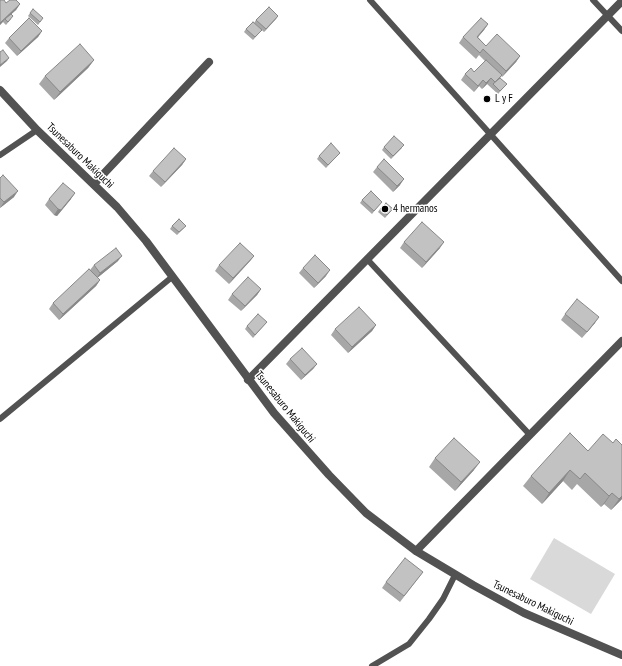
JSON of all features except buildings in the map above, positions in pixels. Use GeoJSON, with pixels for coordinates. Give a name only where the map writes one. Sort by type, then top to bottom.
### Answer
{"type":"FeatureCollection","features":[{"type":"Feature","properties":{"kind":"street"},"geometry":{"type":"LineString","coordinates":[[248,380],[622,1]]}},
{"type":"Feature","properties":{"kind":"street"},"geometry":{"type":"LineString","coordinates":[[94,184],[209,62]]}},
{"type":"Feature","properties":{"kind":"street","name":"Tsunesaburo Makiguchi"},"geometry":{"type":"LineString","coordinates":[[0,90],[37,130],[94,184],[146,241],[248,380],[288,430],[334,481],[366,513],[416,551],[455,575],[524,613],[622,655]]}},
{"type":"Feature","properties":{"kind":"street"},"geometry":{"type":"LineString","coordinates":[[416,551],[622,341]]}},
{"type":"Feature","properties":{"kind":"lane"},"geometry":{"type":"LineString","coordinates":[[370,0],[622,281]]}},
{"type":"Feature","properties":{"kind":"lane"},"geometry":{"type":"LineString","coordinates":[[593,0],[622,31]]}},
{"type":"Feature","properties":{"kind":"lane"},"geometry":{"type":"LineString","coordinates":[[0,155],[37,130]]}},
{"type":"Feature","properties":{"kind":"lane"},"geometry":{"type":"LineString","coordinates":[[367,259],[530,435]]}},
{"type":"Feature","properties":{"kind":"lane"},"geometry":{"type":"LineString","coordinates":[[0,419],[172,277]]}},
{"type":"Feature","properties":{"kind":"lane"},"geometry":{"type":"LineString","coordinates":[[372,666],[409,644],[436,609],[455,575]]}},
{"type":"Feature","properties":{"kind":"shaded area"},"geometry":{"type":"Polygon","coordinates":[[[554,538],[615,574],[591,614],[530,579],[554,538]]]}},
{"type":"Feature","properties":{"kind":"place","name":"L y F"},"geometry":{"type":"Point","coordinates":[487,99]}},
{"type":"Feature","properties":{"kind":"place","name":"4 hermanos"},"geometry":{"type":"Point","coordinates":[385,209]}}]}
